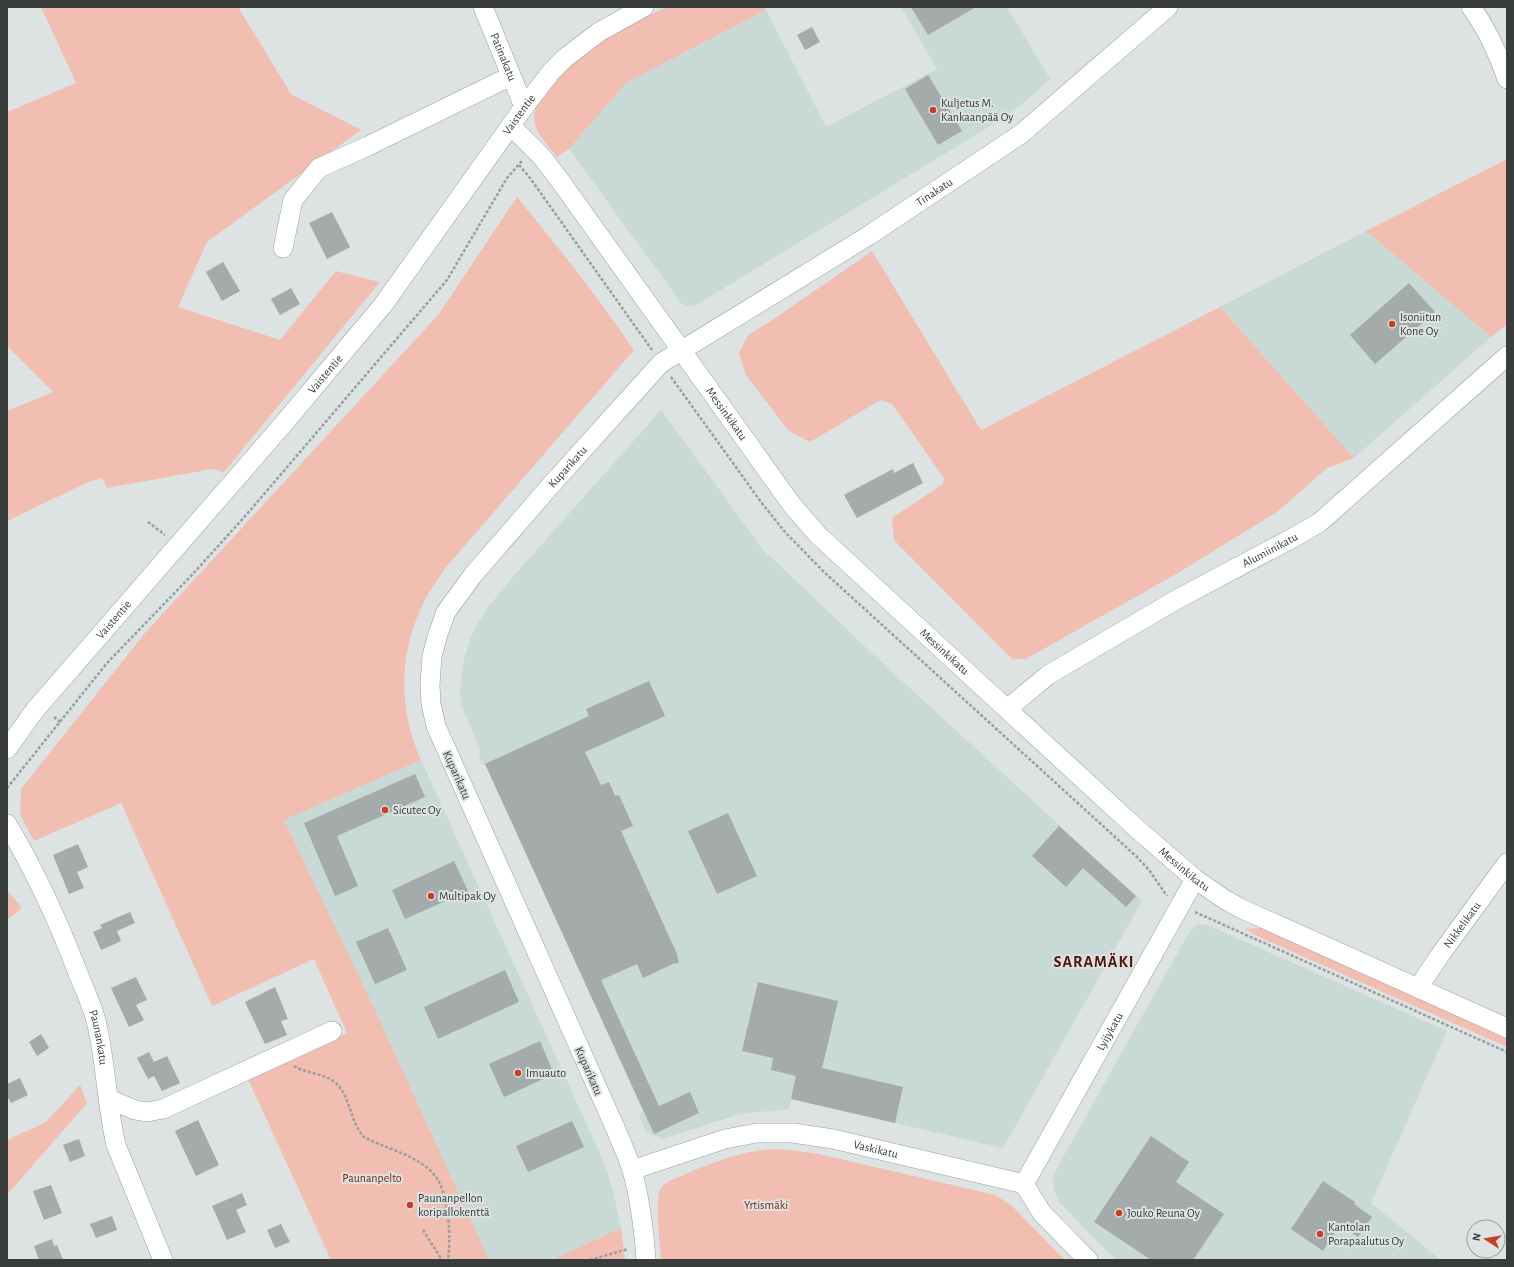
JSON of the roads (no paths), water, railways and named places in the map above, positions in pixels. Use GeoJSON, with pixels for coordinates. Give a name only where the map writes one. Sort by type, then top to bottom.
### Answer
{"type":"FeatureCollection","features":[{"type":"Feature","properties":{"kind":"street","name":"Patinakatu"},"geometry":{"type":"LineString","coordinates":[[483,7],[524,107]]}},
{"type":"Feature","properties":{"kind":"street","name":"Vaistentie"},"geometry":{"type":"LineString","coordinates":[[15,752],[35,710],[383,305],[524,107],[551,72],[565,58],[599,32],[644,7]]}},
{"type":"Feature","properties":{"kind":"street","name":"Tinakatu"},"geometry":{"type":"LineString","coordinates":[[680,350],[868,236],[1021,134],[1168,7]]}},
{"type":"Feature","properties":{"kind":"street"},"geometry":{"type":"LineString","coordinates":[[1471,7],[1491,39],[1500,58],[1507,79]]}},
{"type":"Feature","properties":{"kind":"street"},"geometry":{"type":"LineString","coordinates":[[283,248],[293,200],[319,168],[368,146],[511,76]]}},
{"type":"Feature","properties":{"kind":"street","name":"Messinkikatu"},"geometry":{"type":"LineString","coordinates":[[511,126],[542,157],[561,182],[792,505],[818,535],[1134,827],[1195,879],[1240,908],[1507,1028]]}},
{"type":"Feature","properties":{"kind":"street","name":"Kuparikatu"},"geometry":{"type":"LineString","coordinates":[[645,1252],[638,1196],[632,1170],[617,1132],[436,726],[431,704],[430,685],[432,656],[438,634],[446,612],[459,592],[546,491],[660,363],[680,350]]}},
{"type":"Feature","properties":{"kind":"street","name":"Alumiinikatu"},"geometry":{"type":"LineString","coordinates":[[1007,709],[1048,675],[1174,601],[1320,522],[1507,356]]}},
{"type":"Feature","properties":{"kind":"street","name":"Paunankatu"},"geometry":{"type":"LineString","coordinates":[[7,824],[28,861],[64,938],[88,998],[97,1024],[116,1145],[163,1260]]}},
{"type":"Feature","properties":{"kind":"street","name":"Nikkelikatu"},"geometry":{"type":"LineString","coordinates":[[1418,988],[1440,955],[1507,863]]}},
{"type":"Feature","properties":{"kind":"street","name":"Lyijykatu"},"geometry":{"type":"LineString","coordinates":[[1024,1184],[1195,879]]}},
{"type":"Feature","properties":{"kind":"street"},"geometry":{"type":"LineString","coordinates":[[109,1099],[135,1110],[147,1112],[163,1109],[283,1055],[332,1031]]}},
{"type":"Feature","properties":{"kind":"street","name":"Vaskikatu"},"geometry":{"type":"LineString","coordinates":[[632,1170],[725,1139],[757,1133],[793,1133],[832,1140],[1024,1184]]}},
{"type":"Feature","properties":{"kind":"street"},"geometry":{"type":"LineString","coordinates":[[1024,1184],[1042,1213],[1088,1260]]}},
{"type":"Feature","properties":{"kind":"place","name":"Kuljetus M. Kankaanpää Oy"},"geometry":{"type":"Point","coordinates":[933,110]}},
{"type":"Feature","properties":{"kind":"place","name":"Isoniitun Kone Oy"},"geometry":{"type":"Point","coordinates":[1392,324]}},
{"type":"Feature","properties":{"kind":"place","name":"Sicutec Oy"},"geometry":{"type":"Point","coordinates":[385,810]}},
{"type":"Feature","properties":{"kind":"place","name":"Multipak Oy"},"geometry":{"type":"Point","coordinates":[431,896]}},
{"type":"Feature","properties":{"kind":"place","name":"Imuauto"},"geometry":{"type":"Point","coordinates":[518,1073]}},
{"type":"Feature","properties":{"kind":"place","name":"Paunanpellon koripallokenttä"},"geometry":{"type":"Point","coordinates":[410,1205]}},
{"type":"Feature","properties":{"kind":"place","name":"Jouko Reuna Oy"},"geometry":{"type":"Point","coordinates":[1119,1213]}},
{"type":"Feature","properties":{"kind":"place","name":"Kantolan Porapaalutus Oy"},"geometry":{"type":"Point","coordinates":[1320,1234]}},
{"type":"Feature","properties":{"kind":"district","name":"SARAMÄKI"},"geometry":{"type":"Point","coordinates":[1094,962]}},
{"type":"Feature","properties":{"kind":"park label","name":"Paunanpelto"},"geometry":{"type":"Point","coordinates":[372,1178]}},
{"type":"Feature","properties":{"kind":"park label","name":"Yrtismäki"},"geometry":{"type":"Point","coordinates":[766,1205]}}]}
